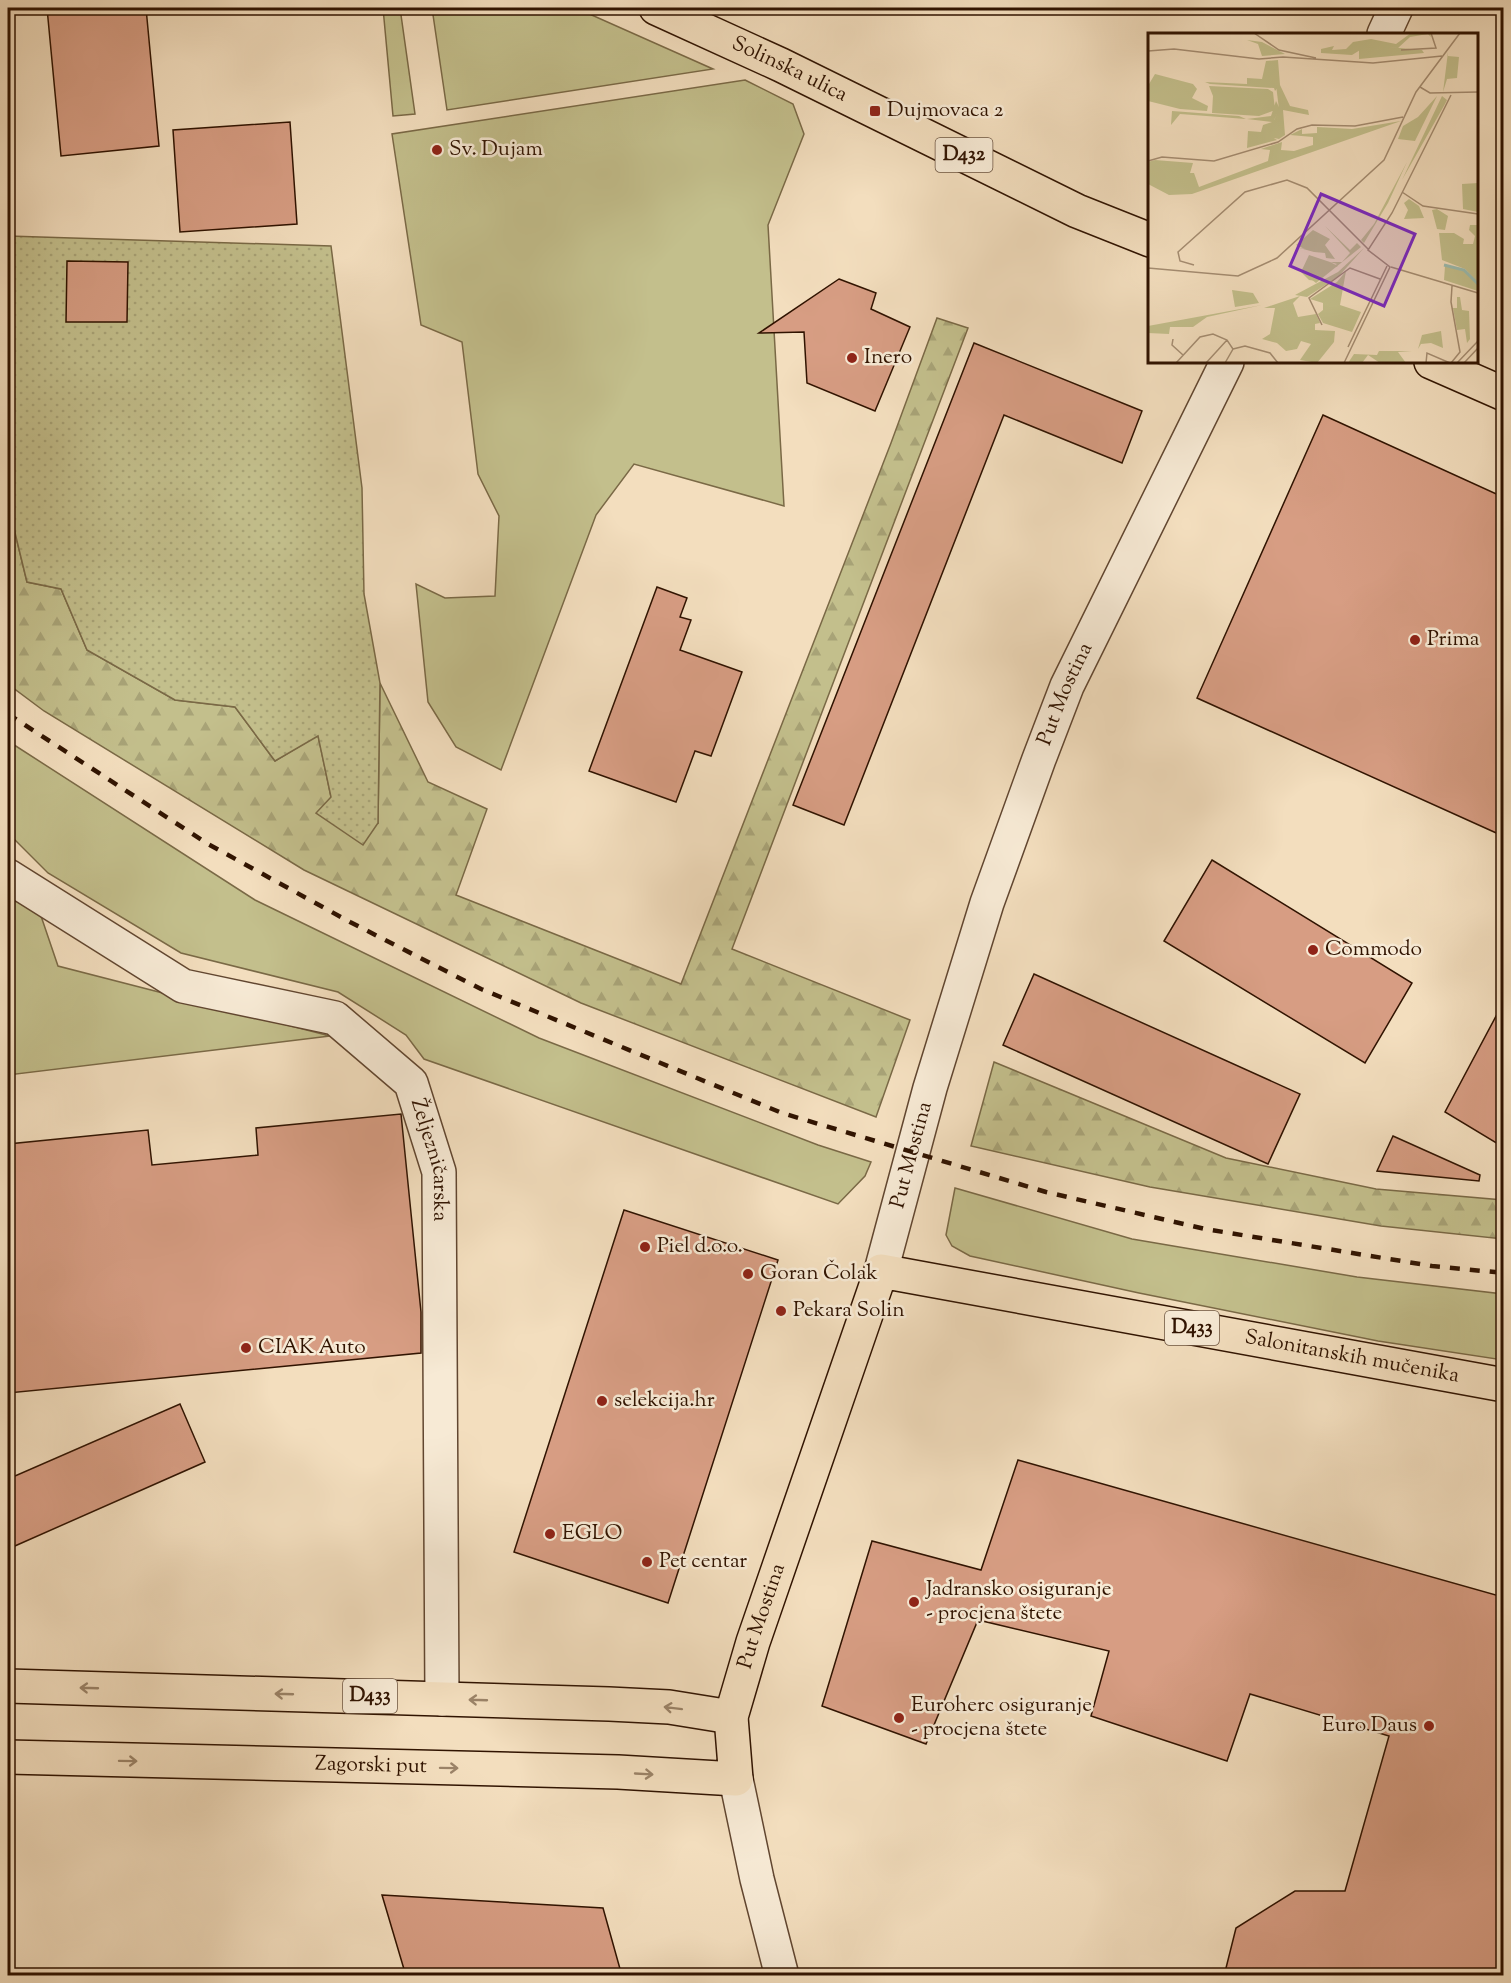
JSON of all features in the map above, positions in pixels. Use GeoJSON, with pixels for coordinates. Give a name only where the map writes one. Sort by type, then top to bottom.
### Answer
{"type":"FeatureCollection","features":[{"type":"Feature","properties":{"kind":"main road","name":"Solinska ulica"},"geometry":{"type":"LineString","coordinates":[[656,8],[781,65],[1077,211],[1148,240]]}},
{"type":"Feature","properties":{"kind":"main road"},"geometry":{"type":"LineString","coordinates":[[1433,363],[1503,394]]}},
{"type":"Feature","properties":{"kind":"main road","name":"Salonitanskih mučenika"},"geometry":{"type":"LineString","coordinates":[[881,1270],[1503,1385]]}},
{"type":"Feature","properties":{"kind":"main road","name":"Put Mostina"},"geometry":{"type":"LineString","coordinates":[[736,1779],[731,1717],[753,1642],[881,1270]]}},
{"type":"Feature","properties":{"kind":"main road","name":"D433"},"geometry":{"type":"LineString","coordinates":[[8,1686],[669,1707],[731,1717]]}},
{"type":"Feature","properties":{"kind":"main road","name":"Zagorski put"},"geometry":{"type":"LineString","coordinates":[[8,1757],[618,1772],[736,1779]]}},
{"type":"Feature","properties":{"kind":"street"},"geometry":{"type":"LineString","coordinates":[[1384,33],[1396,8]]}},
{"type":"Feature","properties":{"kind":"street","name":"Put Mostina"},"geometry":{"type":"LineString","coordinates":[[881,1270],[930,1088],[987,903],[1039,759],[1067,686],[1227,363]]}},
{"type":"Feature","properties":{"kind":"street","name":"Željezničarska"},"geometry":{"type":"LineString","coordinates":[[8,876],[183,986],[335,1018],[411,1083],[439,1172],[442,1699]]}},
{"type":"Feature","properties":{"kind":"street","name":"Put Mostina"},"geometry":{"type":"LineString","coordinates":[[736,1779],[757,1879],[782,1976]]}},
{"type":"Feature","properties":{"kind":"green space"},"geometry":{"type":"Polygon","coordinates":[[[383,8],[400,8],[415,114],[393,116],[383,8]]]}},
{"type":"Feature","properties":{"kind":"green space"},"geometry":{"type":"Polygon","coordinates":[[[432,8],[576,8],[713,69],[447,110],[432,8]]]}},
{"type":"Feature","properties":{"kind":"green space"},"geometry":{"type":"Polygon","coordinates":[[[745,80],[793,104],[804,134],[768,225],[784,506],[634,464],[596,515],[501,770],[456,747],[428,702],[416,584],[445,598],[495,596],[499,516],[478,474],[462,342],[421,325],[392,134],[745,80]]]}},
{"type":"Feature","properties":{"kind":"green space"},"geometry":{"type":"Polygon","coordinates":[[[8,236],[331,246],[362,488],[364,594],[380,683],[378,823],[363,845],[316,813],[331,797],[318,736],[275,761],[235,707],[175,700],[87,650],[61,589],[27,582],[8,504],[8,236]]]}},
{"type":"Feature","properties":{"kind":"green space"},"geometry":{"type":"Polygon","coordinates":[[[937,318],[968,328],[732,949],[910,1020],[876,1117],[581,1003],[304,870],[44,711],[8,684],[8,504],[27,582],[61,589],[87,650],[175,700],[235,707],[275,761],[318,735],[331,797],[378,823],[380,683],[428,782],[487,809],[456,895],[681,984],[891,443],[937,318]]]}},
{"type":"Feature","properties":{"kind":"green space"},"geometry":{"type":"Polygon","coordinates":[[[8,741],[255,900],[539,1038],[818,1145],[871,1162],[865,1176],[838,1204],[424,1059],[406,1035],[338,992],[181,953],[48,873],[8,833],[8,741]]]}},
{"type":"Feature","properties":{"kind":"green space"},"geometry":{"type":"Polygon","coordinates":[[[8,896],[41,916],[58,966],[330,1036],[8,1075],[8,896]]]}},
{"type":"Feature","properties":{"kind":"green space"},"geometry":{"type":"Polygon","coordinates":[[[994,1062],[1226,1158],[1376,1189],[1503,1200],[1503,1239],[1381,1226],[1150,1187],[971,1146],[994,1062]]]}},
{"type":"Feature","properties":{"kind":"green space"},"geometry":{"type":"Polygon","coordinates":[[[955,1188],[1132,1239],[1357,1277],[1503,1294],[1503,1360],[1378,1341],[970,1256],[952,1246],[946,1235],[955,1188]]]}},
{"type":"Feature","properties":{"kind":"building"},"geometry":{"type":"Polygon","coordinates":[[[47,8],[146,8],[159,146],[61,156],[47,8]]]}},
{"type":"Feature","properties":{"kind":"building"},"geometry":{"type":"Polygon","coordinates":[[[290,122],[297,224],[180,232],[173,130],[290,122]]]}},
{"type":"Feature","properties":{"kind":"building"},"geometry":{"type":"Polygon","coordinates":[[[67,261],[128,262],[127,322],[66,322],[67,261]]]}},
{"type":"Feature","properties":{"kind":"building","name":"Inero"},"geometry":{"type":"Polygon","coordinates":[[[839,279],[876,293],[871,309],[910,327],[875,411],[807,383],[804,332],[759,333],[839,279]]]}},
{"type":"Feature","properties":{"kind":"building"},"geometry":{"type":"Polygon","coordinates":[[[974,343],[1142,411],[1122,463],[1004,415],[844,825],[793,805],[974,343]]]}},
{"type":"Feature","properties":{"kind":"building"},"geometry":{"type":"Polygon","coordinates":[[[1323,415],[1503,497],[1503,836],[1197,698],[1323,415]]]}},
{"type":"Feature","properties":{"kind":"building"},"geometry":{"type":"Polygon","coordinates":[[[657,587],[687,598],[680,617],[691,620],[680,650],[742,672],[711,756],[695,751],[676,802],[589,771],[657,587]]]}},
{"type":"Feature","properties":{"kind":"building"},"geometry":{"type":"Polygon","coordinates":[[[1212,860],[1412,983],[1365,1063],[1164,941],[1212,860]]]}},
{"type":"Feature","properties":{"kind":"building"},"geometry":{"type":"Polygon","coordinates":[[[1034,974],[1300,1094],[1268,1164],[1003,1045],[1034,974]]]}},
{"type":"Feature","properties":{"kind":"building"},"geometry":{"type":"Polygon","coordinates":[[[1503,1003],[1503,1147],[1445,1112],[1503,1003]]]}},
{"type":"Feature","properties":{"kind":"building"},"geometry":{"type":"Polygon","coordinates":[[[401,1114],[421,1312],[421,1353],[8,1393],[8,1144],[148,1130],[152,1165],[258,1155],[256,1128],[401,1114]]]}},
{"type":"Feature","properties":{"kind":"building"},"geometry":{"type":"Polygon","coordinates":[[[1393,1136],[1480,1175],[1479,1181],[1377,1171],[1393,1136]]]}},
{"type":"Feature","properties":{"kind":"building"},"geometry":{"type":"Polygon","coordinates":[[[624,1210],[778,1260],[668,1603],[514,1552],[624,1210]]]}},
{"type":"Feature","properties":{"kind":"building"},"geometry":{"type":"Polygon","coordinates":[[[180,1404],[205,1462],[8,1549],[8,1479],[180,1404]]]}},
{"type":"Feature","properties":{"kind":"building","name":"Euro Daus"},"geometry":{"type":"Polygon","coordinates":[[[1018,1460],[1503,1597],[1503,1976],[1224,1976],[1236,1928],[1295,1891],[1345,1891],[1389,1736],[1250,1694],[1227,1761],[1091,1716],[1109,1651],[978,1620],[926,1744],[822,1706],[872,1541],[981,1570],[1018,1460]]]}},
{"type":"Feature","properties":{"kind":"building"},"geometry":{"type":"Polygon","coordinates":[[[382,1895],[603,1908],[622,1976],[406,1976],[382,1895]]]}},
{"type":"Feature","properties":{"kind":"railway"},"geometry":{"type":"LineString","coordinates":[[8,714],[208,844],[350,922],[481,989],[782,1113],[1046,1192],[1205,1229],[1432,1266],[1504,1273]]}},
{"type":"Feature","properties":{"kind":"place","name":"Dujmovaca 2"},"geometry":{"type":"Point","coordinates":[875,111]}},
{"type":"Feature","properties":{"kind":"place","name":"Sv. Dujam"},"geometry":{"type":"Point","coordinates":[437,150]}},
{"type":"Feature","properties":{"kind":"place","name":"Inero"},"geometry":{"type":"Point","coordinates":[852,358]}},
{"type":"Feature","properties":{"kind":"place","name":"Prima"},"geometry":{"type":"Point","coordinates":[1415,640]}},
{"type":"Feature","properties":{"kind":"place","name":"Commodo"},"geometry":{"type":"Point","coordinates":[1313,950]}},
{"type":"Feature","properties":{"kind":"place","name":"Piel d.o.o."},"geometry":{"type":"Point","coordinates":[645,1247]}},
{"type":"Feature","properties":{"kind":"place","name":"Goran Čolak"},"geometry":{"type":"Point","coordinates":[748,1274]}},
{"type":"Feature","properties":{"kind":"place","name":"Pekara Solin"},"geometry":{"type":"Point","coordinates":[781,1311]}},
{"type":"Feature","properties":{"kind":"place","name":"CIAK Auto"},"geometry":{"type":"Point","coordinates":[246,1348]}},
{"type":"Feature","properties":{"kind":"place","name":"selekcija.hr"},"geometry":{"type":"Point","coordinates":[602,1401]}},
{"type":"Feature","properties":{"kind":"place","name":"EGLO"},"geometry":{"type":"Point","coordinates":[550,1534]}},
{"type":"Feature","properties":{"kind":"place","name":"Pet centar"},"geometry":{"type":"Point","coordinates":[647,1562]}},
{"type":"Feature","properties":{"kind":"place","name":"Jadransko osiguranje - procjena štete"},"geometry":{"type":"Point","coordinates":[914,1602]}},
{"type":"Feature","properties":{"kind":"place","name":"Euroherc osiguranje - procjena štete"},"geometry":{"type":"Point","coordinates":[899,1718]}},
{"type":"Feature","properties":{"kind":"place","name":"Euro Daus"},"geometry":{"type":"Point","coordinates":[1429,1726]}}]}
